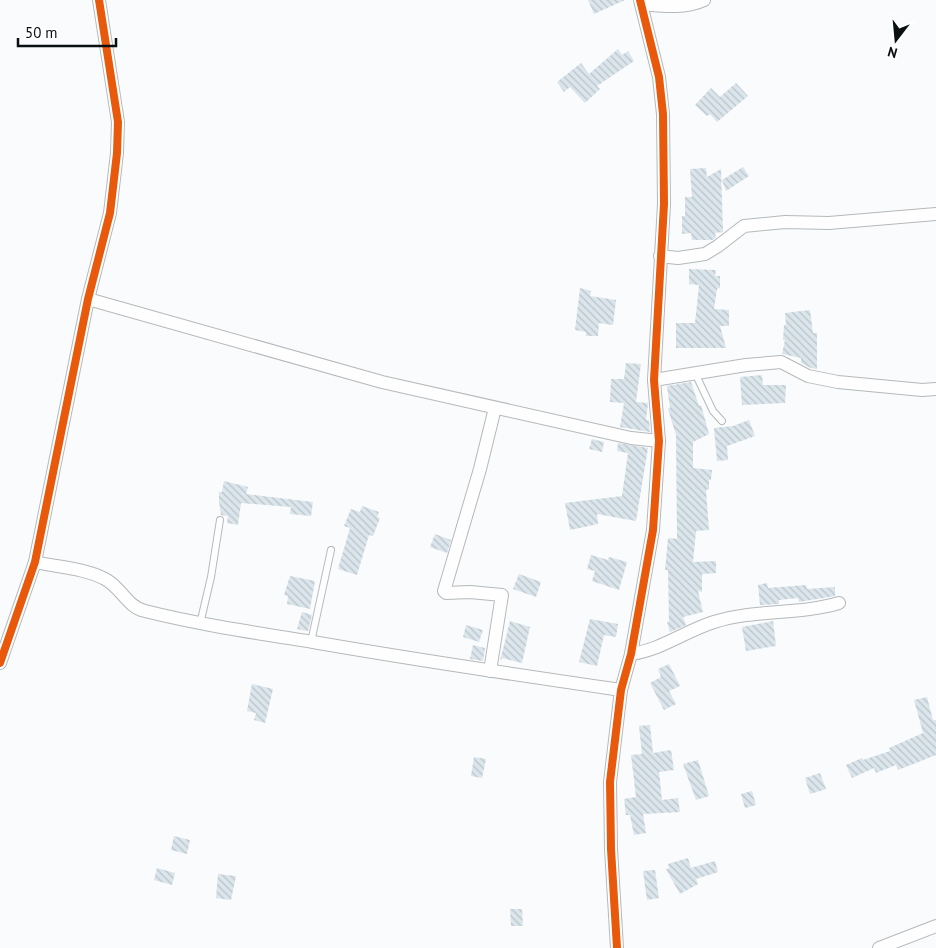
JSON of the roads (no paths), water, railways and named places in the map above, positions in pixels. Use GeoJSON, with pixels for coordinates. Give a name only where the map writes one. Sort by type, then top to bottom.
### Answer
{"type":"FeatureCollection","features":[{"type":"Feature","properties":{"kind":"street"},"geometry":{"type":"LineString","coordinates":[[0,663],[35,562],[88,299],[110,213],[117,153],[117,114],[99,0]]}},
{"type":"Feature","properties":{"kind":"street"},"geometry":{"type":"LineString","coordinates":[[617,948],[611,849],[610,782],[621,690],[631,654],[653,530],[658,441],[654,380],[664,204],[663,114],[659,78],[641,2],[674,6],[694,4],[704,0]]}},
{"type":"Feature","properties":{"kind":"street"},"geometry":{"type":"LineString","coordinates":[[660,256],[678,258],[705,254],[744,226],[785,222],[829,223],[936,214]]}},
{"type":"Feature","properties":{"kind":"street"},"geometry":{"type":"LineString","coordinates":[[88,299],[382,382],[631,438],[658,441]]}},
{"type":"Feature","properties":{"kind":"street"},"geometry":{"type":"LineString","coordinates":[[654,380],[746,365],[782,362],[808,376],[838,382],[922,390],[936,389]]}},
{"type":"Feature","properties":{"kind":"street"},"geometry":{"type":"LineString","coordinates":[[490,671],[502,595],[470,592],[446,593],[444,591],[480,469],[495,408]]}},
{"type":"Feature","properties":{"kind":"street"},"geometry":{"type":"LineString","coordinates":[[35,562],[86,572],[106,579],[130,604],[142,611],[200,624],[490,671],[621,690]]}},
{"type":"Feature","properties":{"kind":"street"},"geometry":{"type":"LineString","coordinates":[[631,654],[648,652],[719,621],[787,610],[820,608],[839,602]]}},
{"type":"Feature","properties":{"kind":"street"},"geometry":{"type":"LineString","coordinates":[[879,948],[936,926]]}},
{"type":"Feature","properties":{"kind":"lane"},"geometry":{"type":"LineString","coordinates":[[695,373],[713,411],[722,421]]}},
{"type":"Feature","properties":{"kind":"lane"},"geometry":{"type":"LineString","coordinates":[[200,624],[211,577],[220,520]]}},
{"type":"Feature","properties":{"kind":"lane"},"geometry":{"type":"LineString","coordinates":[[311,642],[331,550]]}}]}
